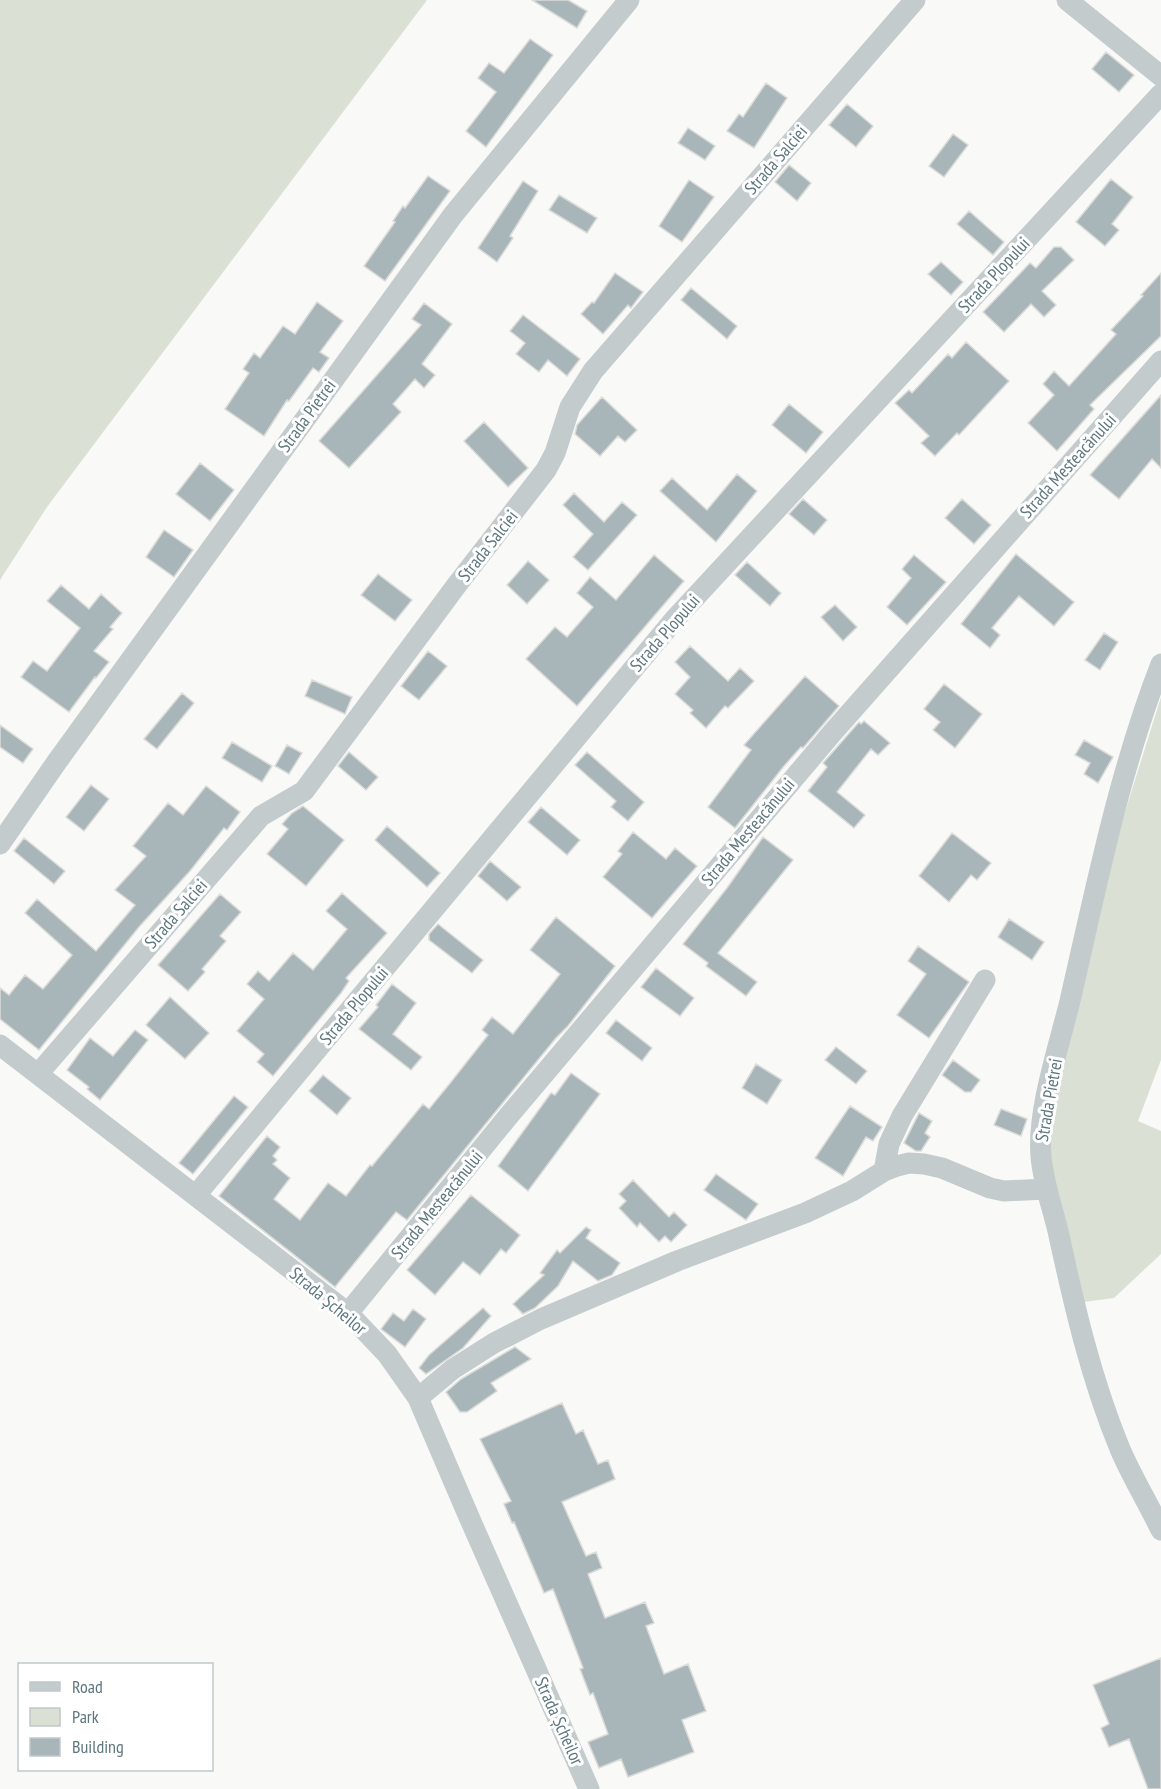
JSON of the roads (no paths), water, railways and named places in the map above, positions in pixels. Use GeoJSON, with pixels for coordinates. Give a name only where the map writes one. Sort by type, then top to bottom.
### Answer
{"type":"FeatureCollection","features":[{"type":"Feature","properties":{"kind":"street","name":"Strada Pietrei"},"geometry":{"type":"LineString","coordinates":[[0,844],[56,763],[453,215],[629,0]]}},
{"type":"Feature","properties":{"kind":"street","name":"Strada Salciei"},"geometry":{"type":"LineString","coordinates":[[38,1074],[261,816],[304,791],[456,586],[546,470],[555,453],[570,407],[593,371],[915,0]]}},
{"type":"Feature","properties":{"kind":"street"},"geometry":{"type":"LineString","coordinates":[[1067,0],[1161,76]]}},
{"type":"Feature","properties":{"kind":"street","name":"Strada Plopului"},"geometry":{"type":"LineString","coordinates":[[196,1195],[674,620],[1161,94]]}},
{"type":"Feature","properties":{"kind":"street","name":"Strada Mesteacănului"},"geometry":{"type":"LineString","coordinates":[[348,1313],[511,1113],[832,732],[1161,361]]}},
{"type":"Feature","properties":{"kind":"street","name":"Strada Pietrei"},"geometry":{"type":"LineString","coordinates":[[1161,664],[1113,813],[1049,1087],[1041,1139],[1046,1189],[1068,1283],[1107,1416],[1121,1452],[1161,1530]]}},
{"type":"Feature","properties":{"kind":"street"},"geometry":{"type":"LineString","coordinates":[[884,1171],[889,1144],[903,1116],[985,980]]}},
{"type":"Feature","properties":{"kind":"street","name":"Strada Șcheilor"},"geometry":{"type":"LineString","coordinates":[[0,1045],[348,1313],[387,1354],[418,1398],[589,1789]]}},
{"type":"Feature","properties":{"kind":"street"},"geometry":{"type":"LineString","coordinates":[[418,1398],[453,1369],[494,1343],[541,1319],[677,1261],[805,1213],[852,1191],[884,1171],[909,1163],[924,1164],[942,1168],[990,1188],[1019,1192],[1046,1189]]}}]}
